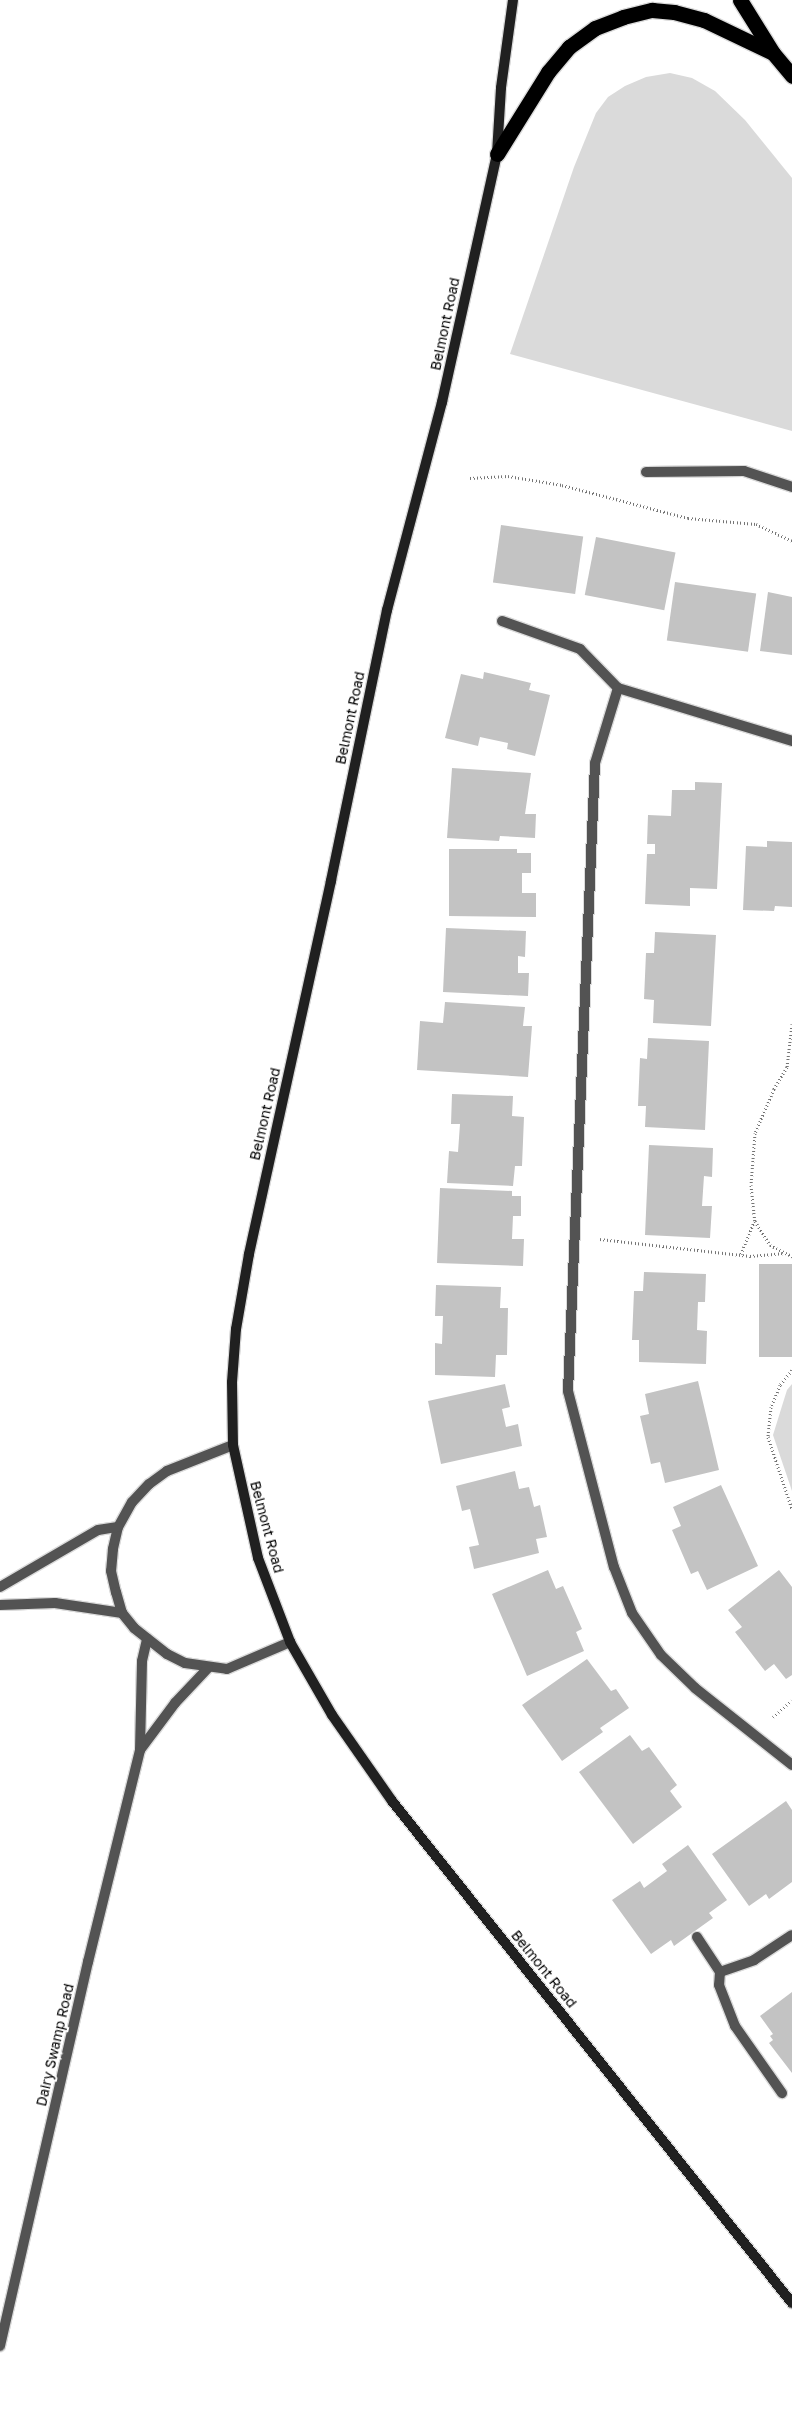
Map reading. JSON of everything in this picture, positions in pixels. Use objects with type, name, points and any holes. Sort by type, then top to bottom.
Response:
[{"type":"highway","points":[[740,0],[773,53],[792,76]]},
{"type":"highway","points":[[497,154],[548,72],[569,47],[594,28],[623,17],[652,10],[674,12],[704,20],[773,53]]},
{"type":"main road","name":"Belmont Road","points":[[513,0],[501,88],[497,154],[442,402],[387,610],[331,881],[249,1254],[236,1338],[233,1445],[258,1558],[290,1642],[332,1715],[392,1801],[792,2303]]},
{"type":"street","points":[[646,472],[744,471],[792,487]]},
{"type":"street","points":[[502,621],[580,649],[618,688],[792,741]]},
{"type":"street","points":[[618,688],[595,763],[568,1391],[614,1567],[632,1613],[661,1655],[688,1681],[792,1765]]},
{"type":"street","points":[[233,1445],[167,1471],[149,1484],[132,1502],[118,1527],[112,1571],[122,1613],[147,1639],[185,1663],[208,1668],[240,1664],[290,1642]]},
{"type":"street","points":[[0,1587],[98,1530],[118,1527]]},
{"type":"street","points":[[0,1605],[55,1603],[122,1613]]},
{"type":"street","name":"Dairy Swamp Road","points":[[0,2346],[88,1962],[140,1750],[142,1661],[147,1639]]},
{"type":"street","name":"Dairy Swamp Road","points":[[140,1750],[174,1703],[208,1668]]},
{"type":"street","points":[[720,1972],[754,1960],[792,1935]]},
{"type":"street","points":[[697,1937],[720,1972],[718,1985],[735,2026],[782,2093]]},
{"type":"path","points":[[470,478],[508,476],[562,485],[688,518],[756,524],[792,540]]},
{"type":"path","points":[[741,1254],[754,1221],[752,1185],[755,1134],[774,1089],[787,1067],[792,1024]]},
{"type":"path","points":[[754,1221],[770,1245],[792,1256]]},
{"type":"path","points":[[574,1237],[741,1254],[785,1253]]},
{"type":"path","points":[[792,1370],[780,1385],[771,1407],[768,1437],[792,1509]]},
{"type":"shaded area","points":[[670,73],[692,78],[715,91],[745,120],[792,178],[792,431],[510,354],[574,167],[596,113],[608,97],[625,86],[646,77]]},
{"type":"shaded area","points":[[792,1384],[792,1491],[773,1435],[787,1390]]},
{"type":"building","points":[[501,525],[583,537],[575,594],[493,582]]},
{"type":"building","points":[[596,537],[676,552],[664,610],[585,595]]},
{"type":"building","points":[[675,582],[756,593],[748,652],[667,640]]},
{"type":"building","points":[[768,592],[792,597],[792,655],[760,651]]},
{"type":"building","points":[[484,672],[531,683],[529,690],[550,695],[535,756],[507,749],[508,743],[480,737],[478,746],[445,738],[461,674],[483,679]]},
{"type":"building","points":[[452,768],[531,773],[525,814],[536,814],[535,838],[500,836],[499,841],[447,838]]},
{"type":"building","points":[[695,782],[722,783],[717,889],[690,888],[690,906],[645,904],[647,854],[655,854],[655,844],[647,844],[648,815],[671,816],[672,790],[695,790]]},
{"type":"building","points":[[767,841],[792,842],[792,907],[775,906],[774,911],[743,910],[746,846],[767,847]]},
{"type":"building","points":[[449,849],[517,849],[517,853],[531,853],[531,873],[522,873],[522,893],[536,893],[536,917],[449,916]]},
{"type":"building","points":[[446,928],[526,931],[525,957],[518,956],[518,973],[529,973],[528,996],[443,992]]},
{"type":"building","points":[[655,932],[716,935],[711,1026],[653,1023],[654,1000],[644,999],[646,953],[654,953]]},
{"type":"building","points":[[445,1002],[525,1007],[523,1026],[532,1026],[528,1077],[417,1070],[420,1021],[443,1023]]},
{"type":"building","points":[[648,1038],[709,1041],[705,1130],[645,1127],[646,1106],[638,1106],[640,1058],[647,1059]]},
{"type":"building","points":[[452,1094],[513,1096],[512,1116],[524,1117],[522,1166],[515,1166],[513,1186],[447,1183],[449,1151],[458,1152],[460,1124],[451,1124]]},
{"type":"building","points":[[649,1145],[713,1148],[712,1177],[704,1176],[702,1206],[712,1206],[710,1238],[645,1235]]},
{"type":"building","points":[[440,1188],[512,1191],[512,1196],[521,1196],[521,1216],[513,1216],[512,1239],[524,1239],[523,1266],[437,1263]]},
{"type":"building","points":[[759,1264],[792,1264],[792,1357],[759,1357]]},
{"type":"building","points":[[644,1272],[706,1274],[705,1302],[698,1302],[697,1330],[707,1331],[706,1364],[639,1362],[639,1340],[632,1340],[634,1291],[643,1291]]},
{"type":"building","points":[[436,1285],[501,1287],[500,1308],[508,1308],[507,1355],[496,1355],[495,1377],[435,1375],[435,1343],[442,1344],[443,1316],[435,1316]]},
{"type":"building","points":[[698,1381],[719,1470],[665,1483],[660,1462],[651,1464],[640,1416],[649,1414],[645,1394]]},
{"type":"building","points":[[505,1384],[510,1407],[502,1409],[506,1427],[518,1424],[522,1446],[441,1464],[428,1401]]},
{"type":"building","points":[[515,1471],[519,1489],[529,1487],[534,1507],[540,1505],[547,1537],[536,1539],[539,1553],[474,1569],[469,1547],[479,1545],[470,1509],[462,1511],[456,1486]]},
{"type":"building","points":[[721,1485],[758,1566],[707,1590],[698,1571],[691,1574],[672,1530],[681,1526],[673,1507]]},
{"type":"building","points":[[548,1570],[556,1589],[563,1586],[582,1629],[576,1632],[584,1651],[527,1676],[492,1594]]},
{"type":"building","points":[[779,1570],[792,1587],[792,1675],[786,1679],[774,1664],[765,1671],[735,1632],[742,1627],[728,1610]]},
{"type":"building","points":[[587,1659],[611,1691],[616,1689],[629,1708],[600,1728],[603,1732],[562,1761],[522,1705]]},
{"type":"building","points":[[630,1735],[642,1751],[649,1747],[677,1785],[670,1791],[682,1807],[633,1844],[579,1772]]},
{"type":"building","points":[[786,1801],[792,1810],[792,1882],[769,1899],[766,1894],[749,1906],[712,1854]]},
{"type":"building","points":[[688,1845],[727,1900],[709,1913],[713,1918],[674,1946],[671,1940],[651,1954],[612,1900],[640,1881],[644,1888],[667,1871],[662,1864]]},
{"type":"building","points":[[792,1992],[792,2073],[769,2043],[773,2040],[770,2036],[773,2034],[760,2016]]}]
